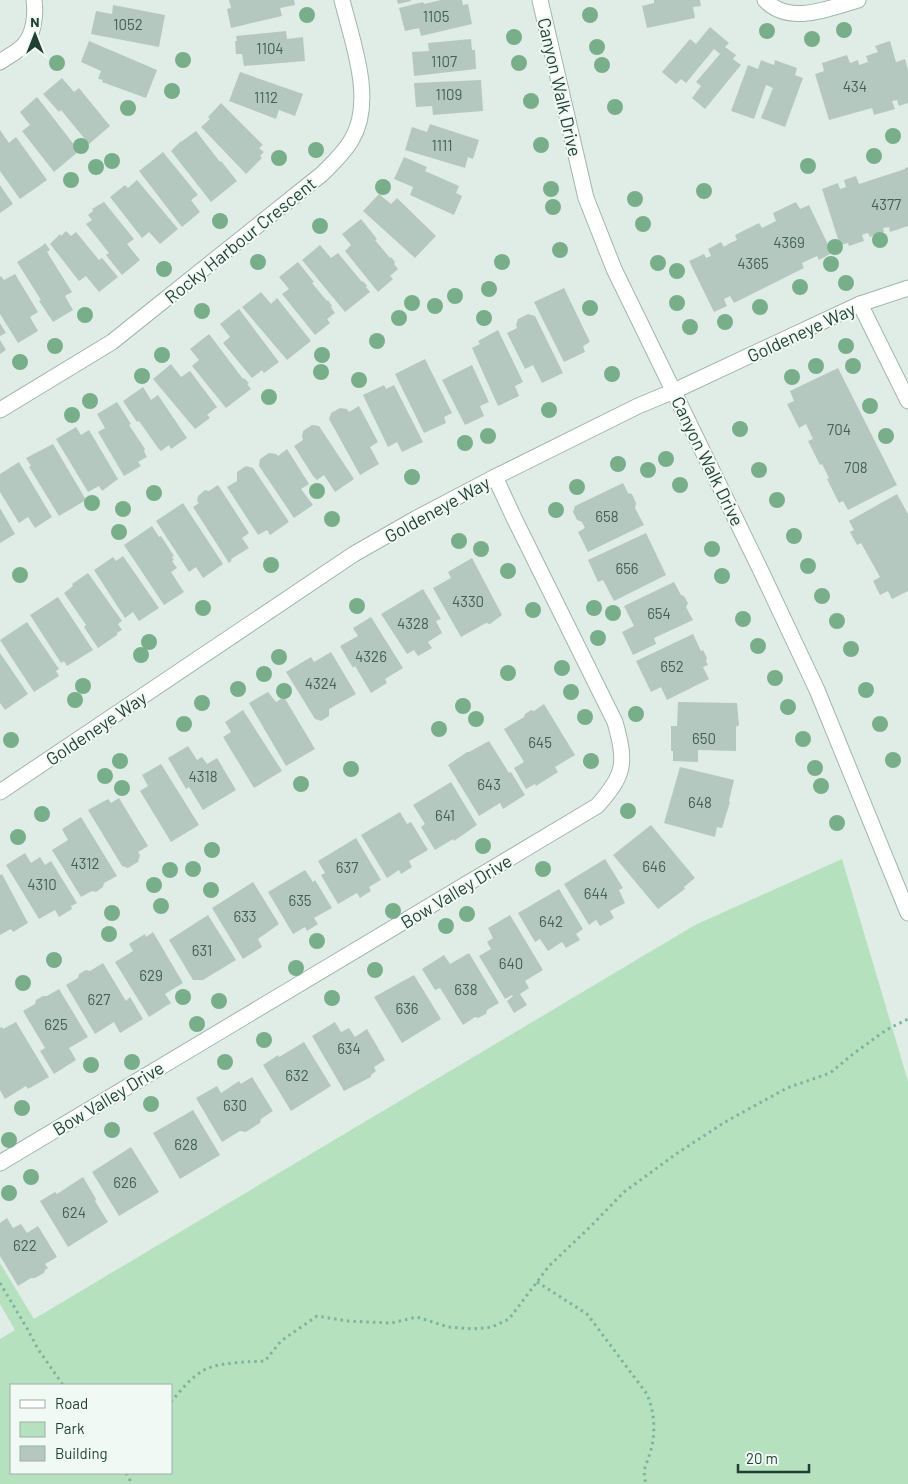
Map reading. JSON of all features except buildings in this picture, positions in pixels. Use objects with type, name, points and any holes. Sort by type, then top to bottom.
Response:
[{"type":"street","points":[[0,62],[24,46],[31,31],[34,18],[34,0]]},
{"type":"street","name":"Rocky Harbour Crescent","points":[[0,410],[112,342],[322,174],[341,154],[352,139],[360,122],[362,87],[362,80],[342,0]]},
{"type":"street","name":"Canyon Walk Drive","points":[[540,0],[586,198],[614,269],[817,690],[908,913]]},
{"type":"street","points":[[765,0],[782,11],[796,14],[814,13],[858,0]]},
{"type":"street","name":"Goldeneye Way","points":[[0,792],[354,554],[495,477],[638,406],[860,304],[908,288]]},
{"type":"street","points":[[860,304],[908,401]]},
{"type":"street","name":"Bow Valley Drive","points":[[0,1163],[597,806],[612,790],[622,767],[621,744],[616,722],[495,477]]},
{"type":"path","points":[[172,1401],[191,1380],[207,1369],[229,1364],[265,1361],[282,1341],[317,1316],[348,1321],[391,1323],[417,1317],[448,1327],[473,1329],[492,1327],[509,1319],[549,1266],[624,1192],[676,1154],[725,1122],[787,1088],[830,1073],[886,1030],[908,1019]]},
{"type":"path","points":[[537,1282],[587,1314],[647,1394],[652,1406],[654,1422],[650,1454],[644,1465],[646,1484]]},
{"type":"path","points":[[0,1283],[38,1349],[62,1384]]},
{"type":"green space","points":[[842,859],[908,1081],[908,1484],[0,1484],[0,1339],[15,1330],[0,1304],[0,1263],[34,1319],[695,925]]}]
